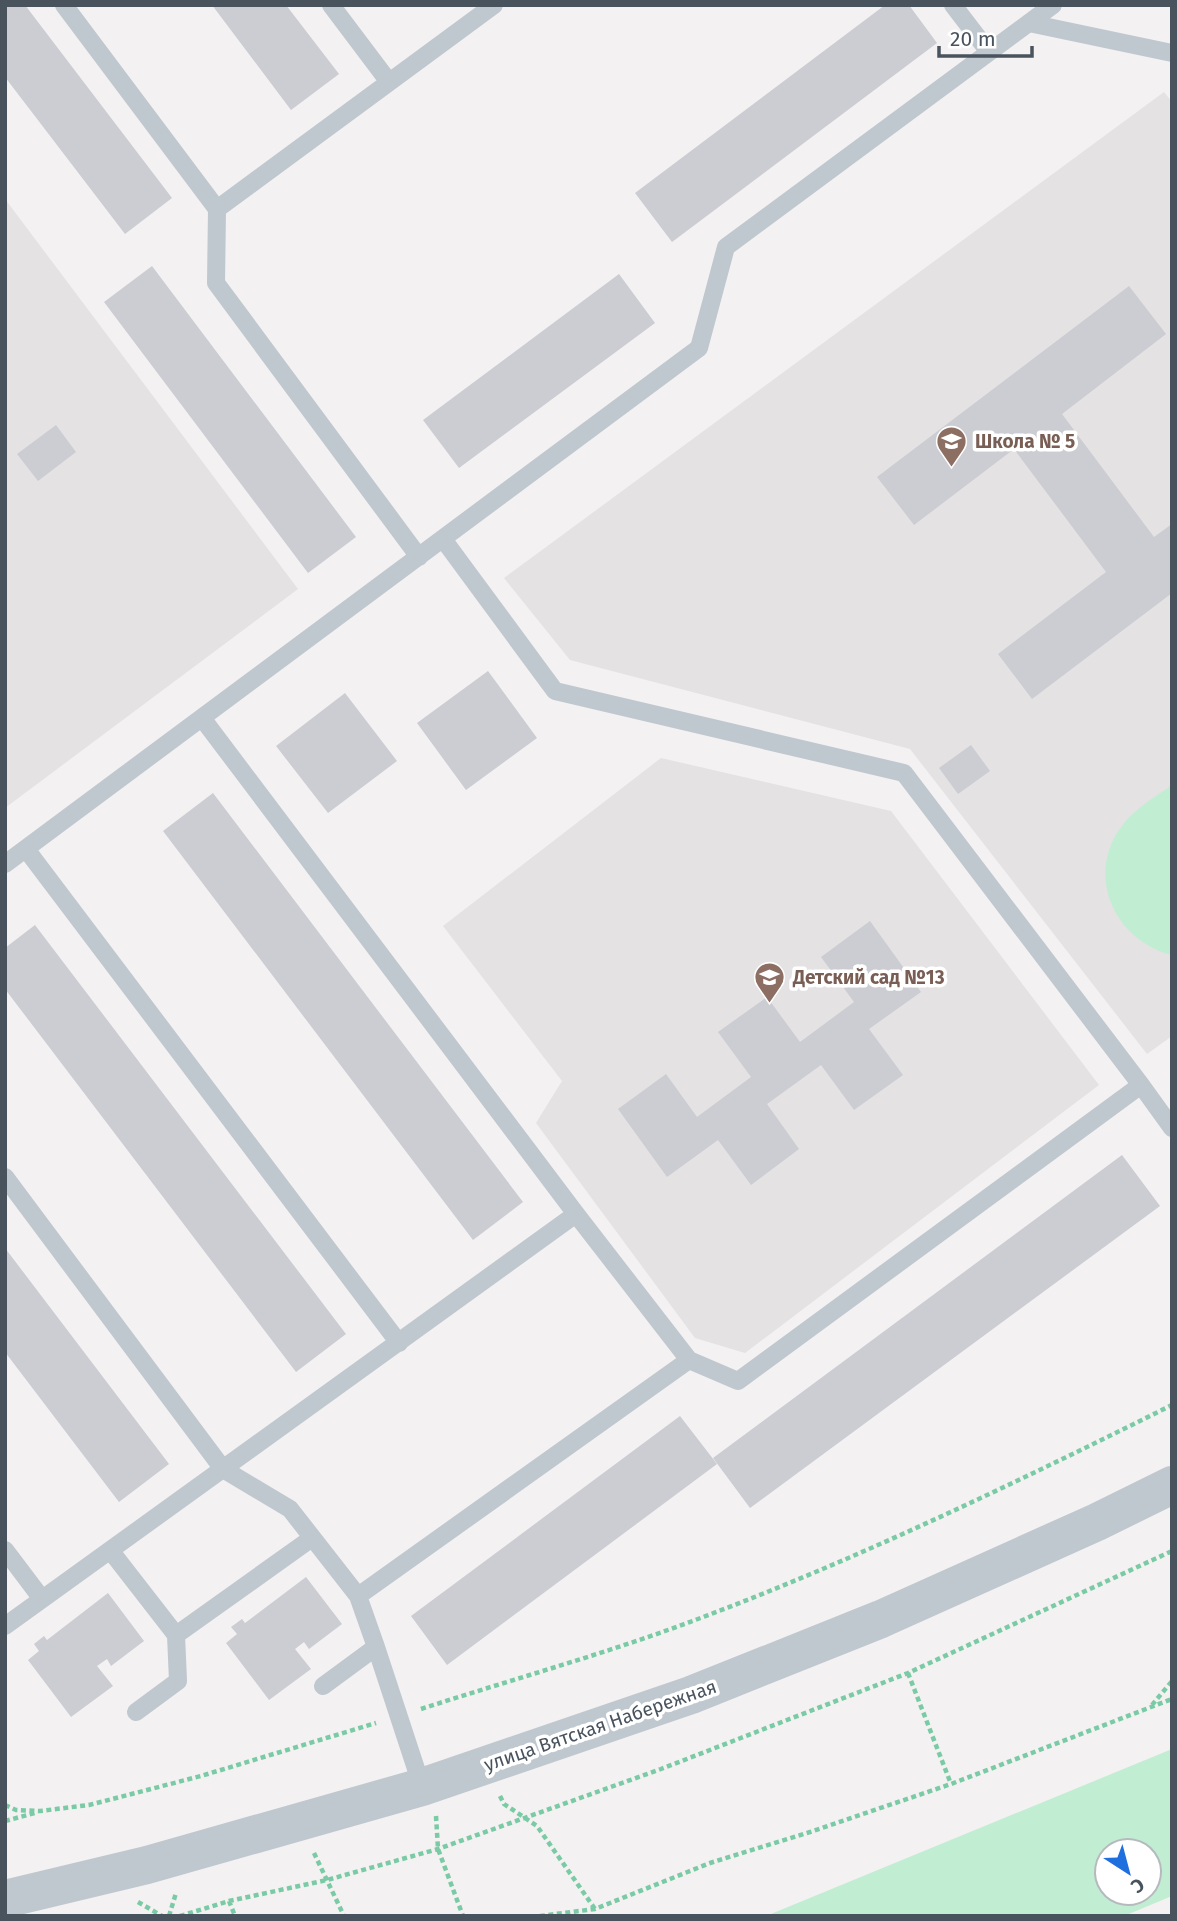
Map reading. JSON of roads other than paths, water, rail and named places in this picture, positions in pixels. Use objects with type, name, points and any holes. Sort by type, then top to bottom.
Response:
[{"type":"street","name":"улица Вятская Набережная","points":[[5,1899],[147,1866],[422,1787],[691,1695],[881,1619],[1097,1522],[1172,1485]]},
{"type":"lane","points":[[64,5],[217,209],[216,283],[419,557]]},
{"type":"lane","points":[[331,5],[390,82]]},
{"type":"lane","points":[[217,209],[494,5]]},
{"type":"lane","points":[[953,5],[989,52]]},
{"type":"lane","points":[[5,864],[699,348],[726,247],[1053,5]]},
{"type":"lane","points":[[1029,23],[1172,53]]},
{"type":"lane","points":[[443,539],[555,691],[904,773],[1140,1085],[1170,1120]]},
{"type":"lane","points":[[202,718],[689,1360],[738,1381],[1140,1085]]},
{"type":"lane","points":[[26,849],[399,1343]]},
{"type":"lane","points":[[5,1177],[223,1469],[290,1509],[358,1596],[422,1787]]},
{"type":"lane","points":[[5,1626],[576,1214]]},
{"type":"lane","points":[[358,1596],[689,1360]]},
{"type":"lane","points":[[176,1635],[312,1538]]},
{"type":"lane","points":[[5,1550],[42,1599]]},
{"type":"lane","points":[[110,1550],[176,1635],[178,1681],[136,1712]]},
{"type":"lane","points":[[323,1686],[376,1647]]},
{"type":"place","name":"Школа № 5","points":[[952,468]]},
{"type":"place","name":"Детский сад №13","points":[[770,1004]]}]
